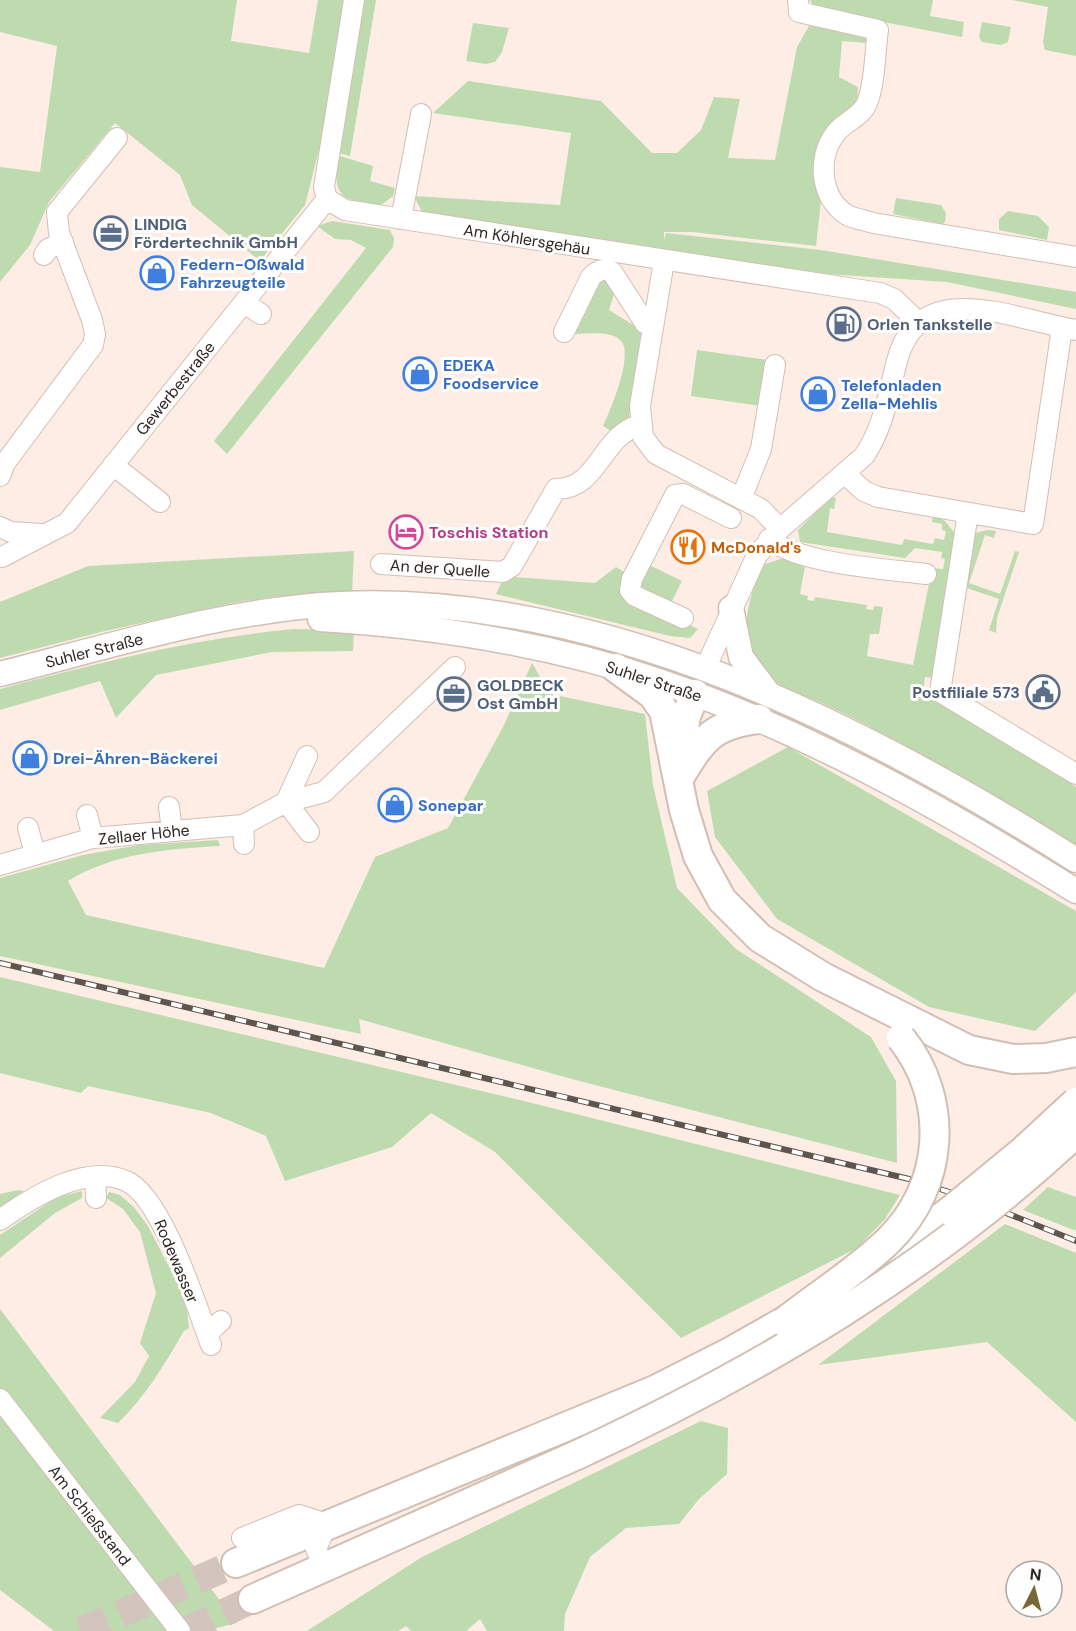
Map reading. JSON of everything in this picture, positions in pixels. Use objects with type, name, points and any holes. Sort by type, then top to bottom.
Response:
[{"type":"highway","points":[[616,668],[653,695],[664,711],[684,810],[698,856],[722,900],[760,938],[823,977],[867,1008],[907,1030],[999,1058],[1046,1058],[1076,1052]]},
{"type":"highway","points":[[679,778],[682,732],[700,682]]},
{"type":"highway","points":[[679,778],[696,750],[718,729],[740,722],[765,708]]},
{"type":"highway","points":[[784,1322],[889,1240],[906,1221],[923,1192],[934,1152],[935,1114],[907,1030]]},
{"type":"highway","points":[[239,1550],[327,1524],[555,1433],[655,1390],[784,1322],[878,1263],[950,1211],[1023,1152],[1076,1102]]},
{"type":"highway","points":[[253,1599],[577,1455],[663,1415],[741,1374],[818,1328],[965,1228],[1038,1169],[1076,1133]]},
{"type":"main road","name":"Suhler Straße","points":[[0,674],[189,628],[293,607],[343,604],[420,606],[489,613],[565,627],[639,647],[700,682],[914,766],[1076,860]]},
{"type":"main road","points":[[731,608],[741,657],[765,708]]},
{"type":"main road","name":"Suhler Straße","points":[[189,628],[283,618],[355,621],[519,644],[616,668],[700,682]]},
{"type":"main road","name":"Suhler Straße","points":[[765,708],[1076,891]]},
{"type":"street","points":[[327,199],[324,187],[326,172],[354,0]]},
{"type":"street","points":[[798,0],[799,12],[878,30],[868,102],[861,113],[835,132],[826,150],[823,173],[828,197],[847,215],[873,223],[1076,257]]},
{"type":"street","points":[[401,219],[421,114]]},
{"type":"street","points":[[0,476],[6,463],[93,345],[95,334],[92,320],[63,242],[57,212],[117,138]]},
{"type":"street","name":"Am Köhlersgehäu","points":[[327,199],[345,210],[880,293],[894,299],[918,322]]},
{"type":"street","name":"Gewerbestraße","points":[[0,527],[12,532],[41,534],[67,523],[327,199]]},
{"type":"street","points":[[44,255],[48,249],[63,242]]},
{"type":"street","points":[[664,261],[652,327],[651,359],[640,406],[640,425],[643,436],[656,454],[693,469],[761,509],[775,534],[779,547],[807,556],[926,574]]},
{"type":"street","points":[[564,332],[591,277],[596,271],[606,269],[612,272],[645,323],[652,327]]},
{"type":"street","points":[[244,303],[261,314]]},
{"type":"street","points":[[700,682],[731,608],[757,555],[775,534],[864,456],[874,441],[883,420],[902,345],[918,322],[937,312],[960,308],[1069,329],[1033,524],[878,497],[864,491],[844,474]]},
{"type":"street","points":[[741,499],[758,458],[775,365]]},
{"type":"street","name":"An der Quelle","points":[[381,564],[503,572],[512,566],[556,489],[569,489],[581,484],[627,429],[640,425]]},
{"type":"street","points":[[114,465],[121,485]]},
{"type":"street","points":[[114,465],[160,502]]},
{"type":"street","points":[[683,618],[635,596],[630,590],[632,579],[675,495],[682,494],[731,518]]},
{"type":"street","points":[[968,513],[940,692],[1076,774]]},
{"type":"street","points":[[2,557],[41,534]]},
{"type":"street","name":"Zellaer Höhe","points":[[0,865],[93,838],[172,830],[244,834],[286,802],[324,792],[455,667]]},
{"type":"street","points":[[307,756],[286,802],[309,832]]},
{"type":"street","points":[[169,807],[172,830]]},
{"type":"street","points":[[87,815],[93,838]]},
{"type":"street","points":[[28,828],[35,854]]},
{"type":"street","points":[[95,1177],[96,1198]]},
{"type":"street","name":"Rodewasser","points":[[0,1220],[41,1184],[95,1177],[127,1181],[146,1191],[182,1262],[213,1333]]},
{"type":"street","name":"Am Schießstand","points":[[0,1400],[180,1631]]},
{"type":"street","points":[[325,1568],[316,1549],[327,1524]]},
{"type":"green space","points":[[0,0],[237,0],[231,41],[309,53],[318,0],[343,0],[324,130],[305,205],[260,261],[192,205],[180,175],[115,123],[49,202],[30,245],[0,282],[0,167],[40,172],[57,46],[0,32]]},
{"type":"green space","points":[[363,0],[376,0],[350,156],[339,153]]},
{"type":"green space","points":[[810,0],[933,0],[930,16],[964,22],[962,37],[815,9]]},
{"type":"green space","points":[[1012,0],[1076,0],[1076,56],[1045,50],[1043,42],[1048,7]]},
{"type":"green space","points":[[982,22],[1011,27],[1008,42],[1001,45],[982,42],[979,37]]},
{"type":"green space","points":[[473,23],[509,28],[502,52],[495,62],[486,64],[466,61]]},
{"type":"green space","points":[[809,26],[866,35],[866,43],[842,41],[839,77],[858,87],[857,102],[818,150],[813,174],[821,200],[816,246],[692,232],[664,232],[664,240],[666,233],[821,250],[1076,292],[1076,309],[947,282],[826,274],[422,212],[414,196],[560,205],[571,133],[433,113],[468,81],[601,101],[652,153],[677,153],[701,130],[714,97],[740,99],[728,158],[775,160],[797,47]]},
{"type":"green space","points":[[340,156],[373,166],[370,181],[395,188],[393,196],[380,206],[358,202],[344,196],[339,190],[336,173],[337,159]]},
{"type":"green space","points":[[896,198],[941,205],[946,213],[945,222],[942,224],[893,214]]},
{"type":"green space","points":[[1008,211],[1038,216],[1049,227],[1047,240],[999,230],[999,219]]},
{"type":"green space","points":[[332,221],[390,230],[394,238],[393,247],[227,454],[214,441],[366,248],[351,240],[335,239],[317,226]]},
{"type":"green space","points":[[600,276],[616,287],[609,310],[643,331],[629,417],[611,431],[603,426],[620,383],[625,358],[624,348],[621,341],[612,335],[576,334],[573,327]]},
{"type":"green space","points":[[697,350],[768,360],[761,406],[691,396]]},
{"type":"green space","points":[[831,497],[836,498],[834,509],[830,508],[827,532],[902,545],[904,539],[933,544],[935,538],[944,540],[946,531],[942,530],[942,524],[932,522],[933,514],[945,521],[956,535],[934,678],[925,677],[923,692],[931,694],[1076,787],[1076,849],[954,774],[891,738],[773,680],[755,665],[746,646],[748,608],[765,564],[784,558],[811,567],[805,566],[800,594],[808,596],[807,600],[814,601],[815,597],[867,605],[866,609],[873,610],[874,606],[883,607],[879,634],[870,634],[867,656],[913,665],[932,568],[943,569],[945,559],[941,558],[942,552],[915,548],[905,558],[800,542],[798,530]]},
{"type":"green space","points":[[987,530],[996,531],[994,538],[985,535],[969,583],[1000,594],[1015,551],[1019,552],[997,618],[996,633],[989,630],[999,599],[964,587],[970,539],[975,533]]},
{"type":"green space","points":[[354,551],[352,594],[277,596],[237,602],[105,631],[0,658],[0,602],[88,566]]},
{"type":"green space","points":[[647,564],[682,581],[671,603],[640,593],[637,582]]},
{"type":"green space","points":[[616,567],[626,573],[644,604],[698,629],[690,638],[670,636],[496,594],[503,579],[514,577],[595,583]]},
{"type":"green space","points":[[294,629],[354,630],[353,651],[272,652],[156,675],[116,718],[100,681],[0,710],[0,689],[183,645]]},
{"type":"green space","points":[[532,663],[550,694],[645,714],[653,785],[677,888],[736,949],[871,1037],[896,1081],[897,1163],[568,1078],[359,1019],[361,1034],[0,956],[0,878],[83,855],[139,845],[218,840],[220,846],[161,851],[122,858],[103,864],[68,881],[86,915],[324,968],[375,857],[448,828],[503,727]]},
{"type":"green space","points":[[788,747],[1076,911],[1076,992],[1035,1031],[929,1007],[777,919],[715,837],[707,791]]},
{"type":"green space","points":[[0,977],[520,1100],[900,1195],[885,1219],[857,1248],[681,1338],[495,1152],[431,1113],[392,1147],[285,1181],[266,1136],[211,1113],[88,1086],[81,1093],[0,1073]]},
{"type":"green space","points":[[1048,1187],[1076,1197],[1076,1231],[1023,1210]]},
{"type":"green space","points":[[24,1191],[0,1211],[0,1194]]},
{"type":"green space","points":[[82,1191],[82,1198],[55,1213],[0,1258],[0,1235],[57,1197]]},
{"type":"green space","points":[[109,1192],[120,1195],[134,1207],[148,1226],[186,1300],[189,1328],[184,1331],[146,1391],[118,1423],[100,1418],[135,1382],[149,1356],[140,1343],[156,1293],[140,1232],[123,1209],[106,1198]]},
{"type":"green space","points":[[1005,1224],[1076,1253],[1076,1422],[987,1342],[818,1365]]},
{"type":"green space","points":[[0,1309],[237,1623],[204,1631],[54,1631],[0,1590]]},
{"type":"green space","points":[[701,1421],[728,1428],[727,1474],[699,1499],[679,1524],[626,1528],[590,1557],[565,1614],[564,1631],[487,1631],[480,1619],[466,1631],[411,1631],[406,1626],[398,1631],[307,1631],[422,1557]]},
{"type":"tunnel","points":[[81,1631],[236,1563]]},
{"type":"tunnel","points":[[186,1631],[253,1599]]},
{"type":"railway","points":[[0,963],[909,1179],[974,1200],[1076,1241]]},
{"type":"place","name":"LINDIG Fördertechnik GmbH","points":[[111,233]]},
{"type":"place","name":"Federn-Oßwald Fahrzeugteile","points":[[157,273]]},
{"type":"place","name":"Orlen Tankstelle","points":[[844,324]]},
{"type":"place","name":"EDEKA Foodservice","points":[[420,374]]},
{"type":"place","name":"Telefonladen Zella-Mehlis","points":[[818,394]]},
{"type":"place","name":"Toschis Station","points":[[406,532]]},
{"type":"place","name":"McDonald's","points":[[688,547]]},
{"type":"place","name":"Postfiliale 573","points":[[1043,692]]},
{"type":"place","name":"GOLDBECK Ost GmbH","points":[[454,694]]},
{"type":"place","name":"Drei-Ähren-Bäckerei","points":[[30,758]]},
{"type":"place","name":"Sonepar","points":[[395,805]]}]
